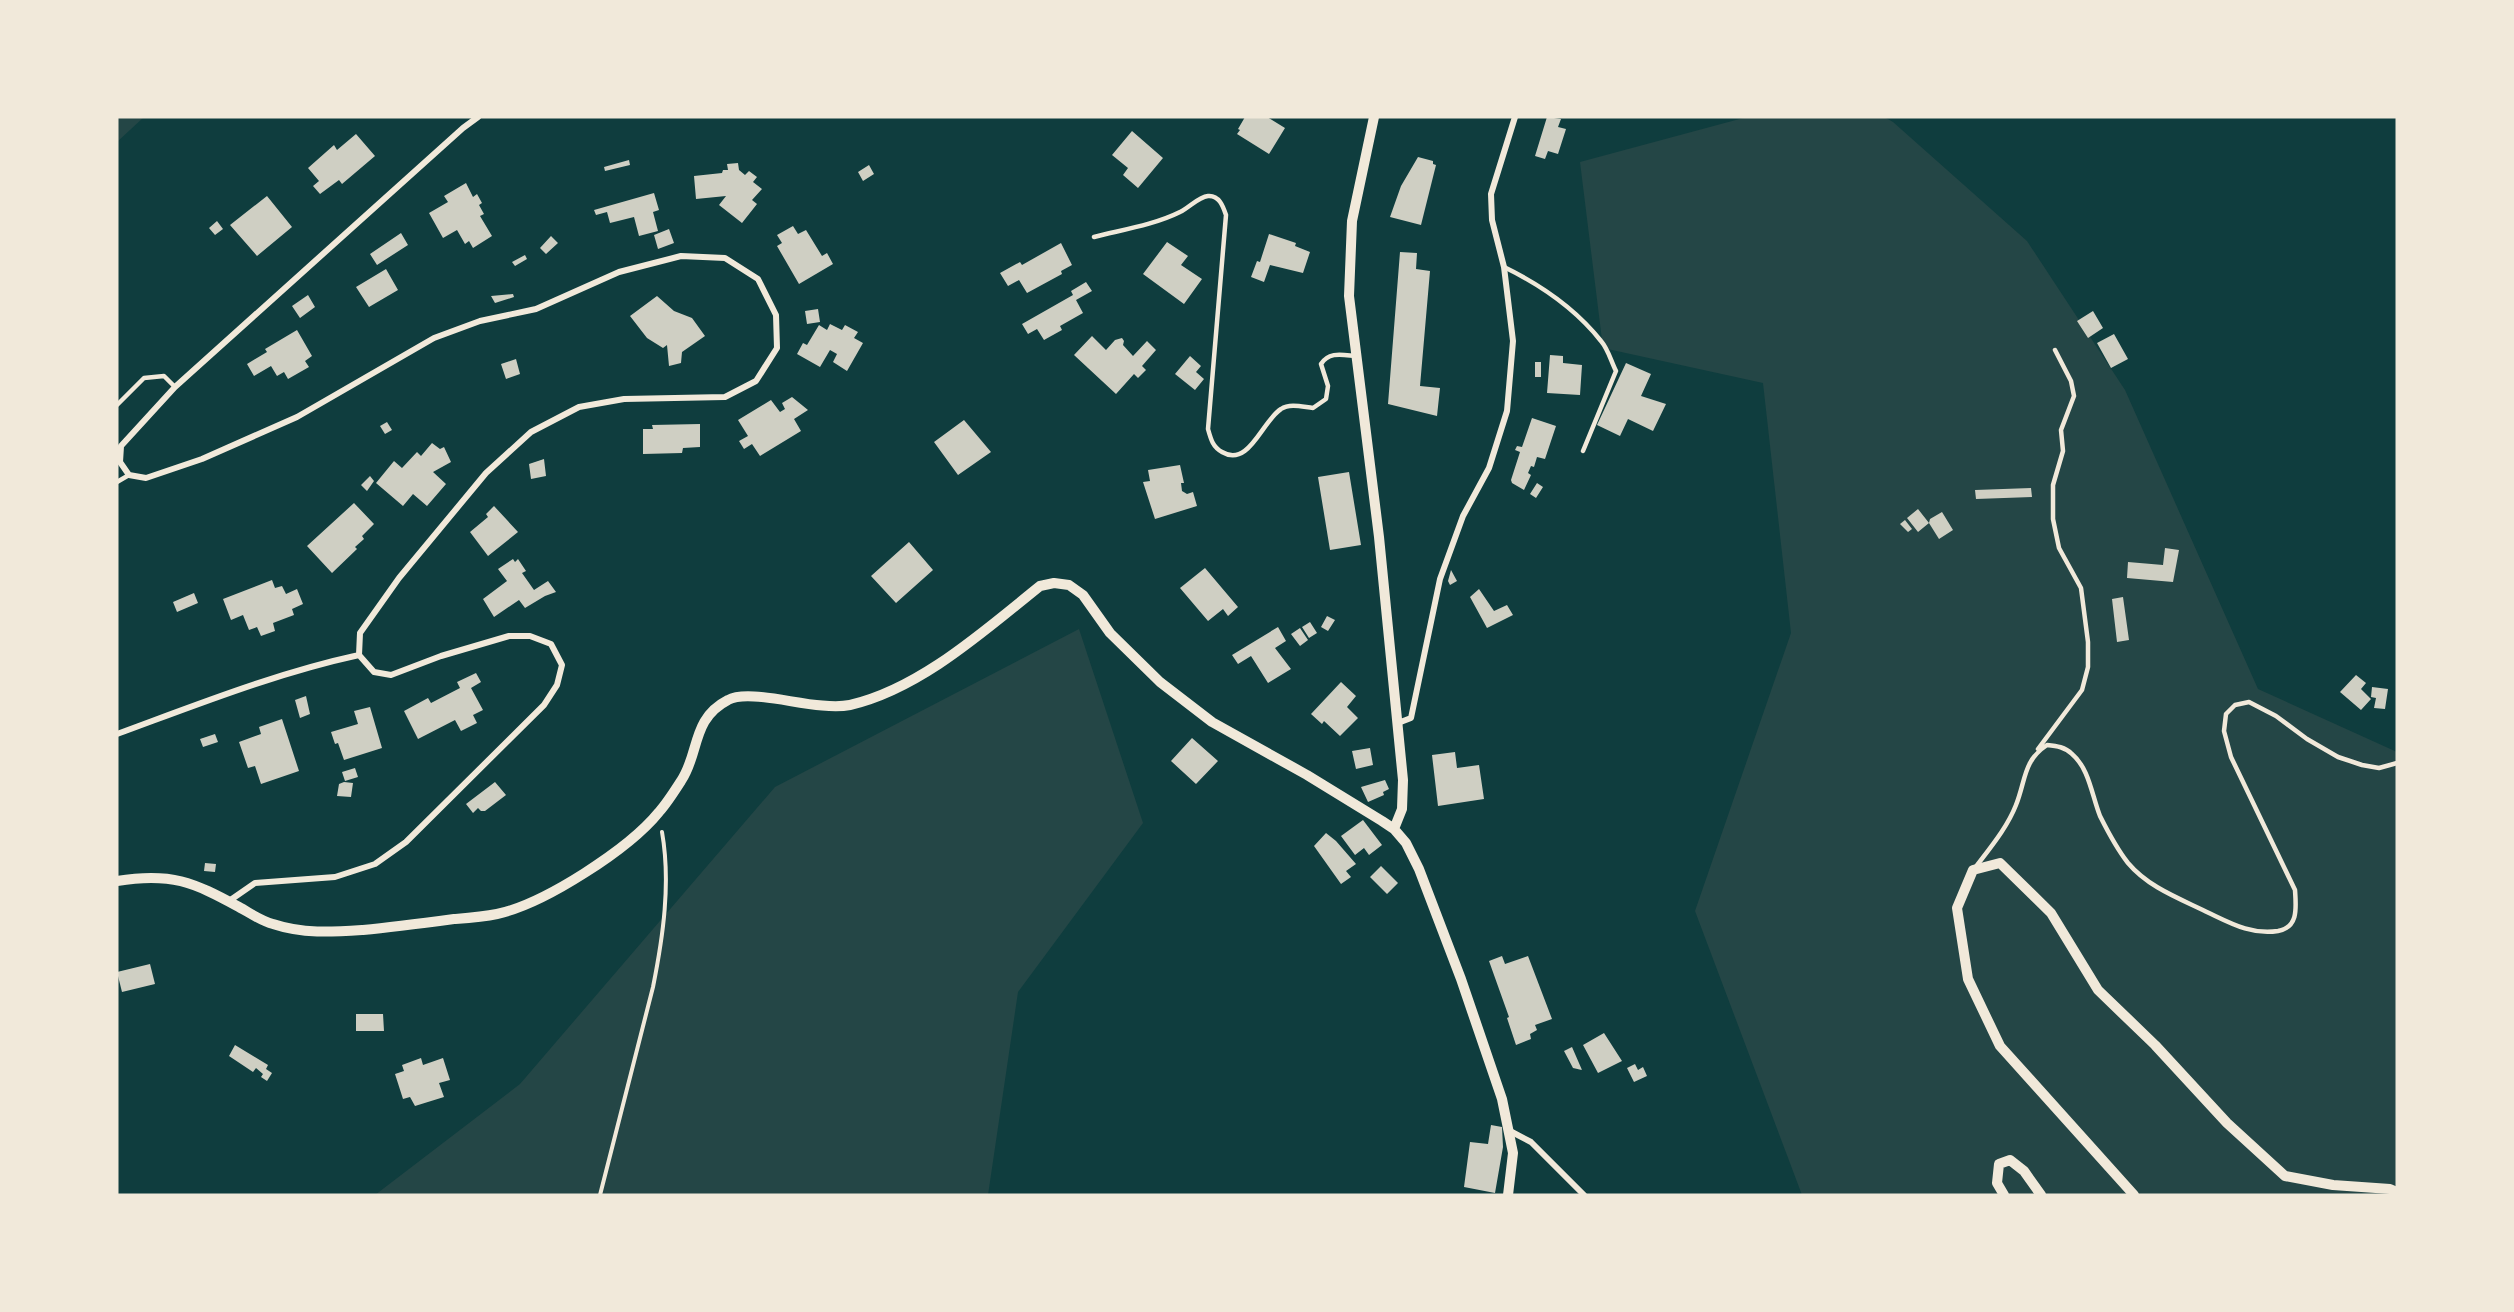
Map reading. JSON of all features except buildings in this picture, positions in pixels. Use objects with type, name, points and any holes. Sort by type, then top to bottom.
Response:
[{"type":"street","points":[[229,902],[255,883],[335,877],[375,864],[406,842],[544,705],[557,685],[562,665],[551,644],[530,636],[509,636],[441,656],[391,675],[374,672],[359,655],[360,633],[399,578],[486,473],[531,432],[579,407],[624,399],[725,397],[756,381],[777,348],[776,315],[758,279],[725,258],[681,256],[619,272],[536,309],[480,321],[434,338],[297,417],[202,459],[146,478],[129,475],[120,462],[121,446],[175,387],[478,117]]},
{"type":"street","points":[[1374,117],[1352,221],[1348,296],[1403,780],[1402,809],[1394,829]]},
{"type":"street","points":[[1398,723],[1411,718],[1440,579],[1463,516],[1489,468],[1507,411],[1513,341],[1504,267],[1492,220],[1491,194],[1515,117]]},
{"type":"street","points":[[117,881],[155,877],[178,879],[194,884],[270,924],[301,932],[340,932],[497,914],[553,893],[624,844],[658,814],[684,778],[700,728],[708,715],[730,698],[745,696],[822,707],[849,705],[917,677],[980,634],[1040,586],[1054,583],[1069,585],[1083,595],[1110,633],[1160,682],[1212,722],[1307,775],[1394,829],[1406,843],[1419,869],[1461,979],[1510,1131],[1513,1153],[1508,1195]]},
{"type":"street","points":[[117,735],[200,703],[319,664],[359,655]]},
{"type":"street","points":[[2134,1195],[2000,1046],[1968,979],[1966,967],[1957,908],[1973,870],[2000,863],[2051,913],[2098,990],[2155,1045],[2227,1123],[2285,1176],[2333,1185],[2390,1188],[2397,1192]]},
{"type":"street","points":[[1510,1131],[1531,1142],[1584,1195]]},
{"type":"street","points":[[2004,1195],[1997,1183],[1998,1164],[2010,1160],[2024,1171],[2041,1195]]},
{"type":"lane","points":[[1094,237],[1177,214],[1201,198],[1216,198],[1222,205],[1226,215],[1208,429],[1211,441],[1217,449],[1227,455],[1238,456],[1245,453],[1265,424],[1283,408],[1294,406],[1313,408],[1326,399],[1328,386],[1321,364],[1328,356],[1334,354],[1356,356]]},
{"type":"lane","points":[[1504,267],[1537,283],[1576,314],[1602,343],[1616,371],[1583,451]]},
{"type":"lane","points":[[1973,870],[2003,830],[2012,813],[2027,766],[2034,753],[2082,690],[2088,667],[2088,642],[2081,588],[2059,548],[2053,519],[2053,485],[2063,451],[2061,430],[2074,396],[2071,381],[2055,350]]},
{"type":"lane","points":[[117,405],[144,378],[164,376],[175,387]]},
{"type":"lane","points":[[117,482],[129,475]]},
{"type":"lane","points":[[2034,753],[2047,745],[2060,746],[2073,754],[2082,766],[2100,815],[2114,843],[2129,864],[2154,886],[2244,929],[2265,933],[2284,930],[2294,921],[2297,910],[2295,890],[2231,757],[2224,731],[2226,714],[2235,705],[2248,702],[2276,716],[2307,740],[2338,757],[2379,768],[2397,763]]},
{"type":"path","points":[[600,1195],[653,987],[661,940],[666,856],[658,814]]},
{"type":"shaded area","points":[[117,117],[144,117],[117,142]]},
{"type":"shaded area","points":[[1747,117],[1884,117],[1893,122],[2027,241],[2125,390],[2258,689],[2397,752],[2397,1195],[1802,1195],[1695,911],[1791,633],[1763,383],[1603,348],[1580,162]]},
{"type":"shaded area","points":[[1079,629],[1143,823],[1018,992],[988,1195],[375,1195],[520,1084],[775,787]]}]
